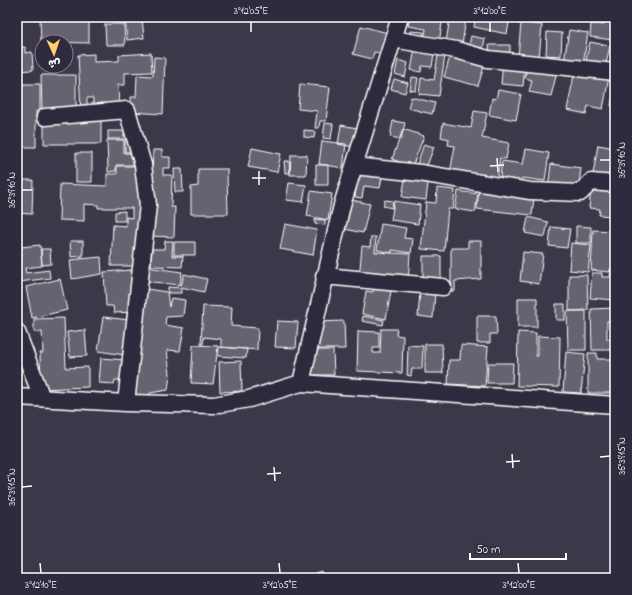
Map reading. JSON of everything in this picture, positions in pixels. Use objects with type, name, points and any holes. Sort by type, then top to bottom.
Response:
[{"type":"street","points":[[301,383],[324,276],[354,166],[400,17]]},
{"type":"street","points":[[393,39],[456,50],[488,58],[614,72]]},
{"type":"street","points":[[45,117],[127,110],[141,158],[148,205],[126,403]]},
{"type":"street","points":[[354,166],[420,173],[530,191],[580,193],[591,182],[615,184]]},
{"type":"street","points":[[324,276],[442,287]]},
{"type":"street","points":[[17,332],[42,398]]},
{"type":"street","points":[[17,397],[126,403],[214,405],[249,399],[301,383],[615,405]]},
{"type":"building","points":[[89,17],[89,43],[74,43],[74,34],[41,34],[40,18]]},
{"type":"building","points":[[125,17],[142,17],[144,38],[127,40]]},
{"type":"building","points":[[410,17],[443,17],[439,43],[424,40],[426,29],[408,26]]},
{"type":"building","points":[[450,17],[510,17],[507,34],[474,27],[475,20],[466,18],[462,45],[446,42]]},
{"type":"building","points":[[576,17],[592,17],[591,22],[575,20]]},
{"type":"building","points":[[605,17],[615,17],[613,40],[590,37],[591,24],[604,25]]},
{"type":"building","points":[[521,23],[542,25],[539,58],[518,57]]},
{"type":"building","points":[[105,24],[124,24],[125,45],[106,45]]},
{"type":"building","points":[[361,26],[388,33],[382,54],[374,52],[372,59],[353,54]]},
{"type":"building","points":[[569,30],[588,33],[583,64],[564,61]]},
{"type":"building","points":[[411,31],[424,32],[423,39],[410,38]]},
{"type":"building","points":[[547,32],[562,33],[561,56],[546,55]]},
{"type":"building","points":[[471,36],[485,39],[482,53],[468,51]]},
{"type":"building","points":[[590,42],[610,46],[605,68],[585,64]]},
{"type":"building","points":[[416,43],[435,47],[432,67],[422,66],[421,72],[411,70]]},
{"type":"building","points":[[489,45],[510,45],[510,55],[490,55]]},
{"type":"building","points":[[17,47],[25,47],[25,53],[32,52],[33,70],[17,71]]},
{"type":"building","points":[[151,53],[152,72],[125,73],[125,85],[118,85],[119,108],[93,109],[93,98],[87,98],[87,112],[81,112],[78,55],[94,54],[94,62],[119,61],[119,55]]},
{"type":"building","points":[[451,53],[485,63],[478,86],[444,77]]},
{"type":"building","points":[[438,55],[445,55],[439,96],[419,94],[421,78],[434,80]]},
{"type":"building","points":[[154,57],[165,58],[163,114],[131,112],[131,97],[136,97],[137,75],[153,76]]},
{"type":"building","points":[[398,60],[408,63],[405,77],[395,74]]},
{"type":"building","points":[[503,62],[525,64],[523,86],[501,84]]},
{"type":"building","points":[[527,66],[557,72],[551,96],[529,92],[532,80],[525,78]]},
{"type":"building","points":[[575,70],[609,77],[603,109],[588,106],[586,114],[567,110]]},
{"type":"building","points":[[41,75],[76,75],[76,111],[42,111]]},
{"type":"building","points":[[412,77],[418,78],[416,91],[410,90]]},
{"type":"building","points":[[394,79],[408,83],[405,93],[391,89]]},
{"type":"building","points":[[17,84],[40,84],[40,111],[36,111],[36,147],[17,147]]},
{"type":"building","points":[[300,84],[330,87],[326,121],[320,121],[319,128],[315,128],[317,111],[298,109]]},
{"type":"building","points":[[614,86],[615,117],[612,116],[613,106],[611,106]]},
{"type":"building","points":[[498,90],[521,94],[516,120],[489,115],[492,98],[496,99]]},
{"type":"building","points":[[411,97],[435,103],[432,114],[408,108]]},
{"type":"building","points":[[474,111],[487,113],[482,138],[509,143],[506,159],[500,158],[497,181],[450,173],[455,146],[448,145],[449,139],[441,137],[443,123],[471,128]]},
{"type":"building","points":[[44,120],[101,121],[101,144],[44,144]]},
{"type":"building","points":[[393,121],[405,123],[401,139],[390,137]]},
{"type":"building","points":[[325,123],[333,124],[331,139],[323,138]]},
{"type":"building","points":[[341,125],[357,128],[354,147],[338,144]]},
{"type":"building","points":[[403,129],[424,136],[412,167],[392,159]]},
{"type":"building","points":[[304,130],[315,131],[314,138],[304,137]]},
{"type":"building","points":[[108,131],[124,131],[124,137],[135,136],[135,152],[125,152],[125,139],[108,139]]},
{"type":"building","points":[[107,140],[124,140],[124,153],[137,153],[137,165],[116,165],[116,171],[108,172]]},
{"type":"building","points":[[322,141],[346,144],[343,168],[319,164]]},
{"type":"building","points":[[424,144],[434,147],[426,168],[417,164]]},
{"type":"building","points":[[598,145],[615,148],[614,170],[610,170],[608,183],[592,180]]},
{"type":"building","points":[[252,148],[281,154],[277,172],[248,167]]},
{"type":"building","points":[[526,149],[549,153],[545,181],[522,178],[520,188],[499,185],[502,161],[523,164]]},
{"type":"building","points":[[153,150],[162,150],[162,157],[170,157],[170,168],[163,168],[163,175],[172,175],[171,207],[175,207],[174,237],[150,236]]},
{"type":"building","points":[[76,153],[92,153],[92,182],[76,182]]},
{"type":"building","points":[[291,155],[307,155],[306,175],[290,175]]},
{"type":"building","points":[[284,161],[289,161],[290,173],[285,173]]},
{"type":"building","points":[[551,164],[581,168],[578,192],[548,188]]},
{"type":"building","points":[[316,165],[328,165],[328,185],[316,185]]},
{"type":"building","points":[[117,166],[142,166],[140,246],[137,266],[111,266],[113,225],[126,226],[126,217],[132,218],[132,208],[98,208],[98,205],[84,204],[84,221],[59,220],[60,184],[107,186],[107,174],[117,174]]},
{"type":"building","points":[[359,168],[383,171],[380,188],[364,186],[362,198],[355,197]]},
{"type":"building","points":[[174,169],[182,169],[183,192],[175,192]]},
{"type":"building","points":[[198,169],[227,169],[228,214],[191,214],[191,187],[198,186]]},
{"type":"building","points":[[406,173],[429,176],[426,200],[402,197]]},
{"type":"building","points":[[17,180],[33,180],[32,214],[17,213]]},
{"type":"building","points":[[289,183],[306,185],[303,202],[286,200]]},
{"type":"building","points":[[479,186],[534,197],[532,215],[477,209]]},
{"type":"building","points":[[437,188],[455,190],[453,209],[448,209],[444,251],[421,249],[426,202],[436,203]]},
{"type":"building","points":[[591,188],[614,189],[613,216],[599,215],[600,209],[589,208]]},
{"type":"building","points":[[311,191],[332,194],[328,220],[307,216]]},
{"type":"building","points":[[458,191],[478,194],[475,212],[455,209]]},
{"type":"building","points":[[352,200],[370,204],[363,233],[345,229]]},
{"type":"building","points":[[385,200],[393,201],[392,208],[383,206]]},
{"type":"building","points":[[394,201],[420,205],[418,224],[391,220]]},
{"type":"building","points":[[125,211],[125,221],[115,221],[115,212]]},
{"type":"building","points":[[528,217],[548,222],[545,237],[525,233]]},
{"type":"building","points":[[315,219],[325,220],[325,225],[315,224]]},
{"type":"building","points":[[285,224],[317,230],[313,255],[280,249]]},
{"type":"building","points":[[381,224],[406,228],[404,238],[413,239],[411,253],[392,250],[392,253],[377,250]]},
{"type":"building","points":[[576,226],[591,227],[591,243],[576,243]]},
{"type":"building","points":[[551,227],[570,229],[567,248],[549,246]]},
{"type":"building","points":[[593,230],[615,231],[615,300],[590,298],[592,273],[602,273],[602,277],[610,277],[611,268],[609,272],[591,270]]},
{"type":"building","points":[[371,237],[376,237],[375,252],[410,254],[408,282],[359,279],[362,246],[370,247]]},
{"type":"building","points":[[70,241],[83,241],[83,256],[71,257]]},
{"type":"building","points":[[165,241],[173,241],[172,256],[183,256],[182,267],[151,266],[152,249],[164,249]]},
{"type":"building","points":[[468,241],[481,241],[481,279],[455,281],[455,291],[451,291],[451,248],[468,248]]},
{"type":"building","points":[[174,242],[195,242],[195,255],[174,255]]},
{"type":"building","points":[[571,243],[591,245],[588,272],[569,270]]},
{"type":"building","points":[[40,245],[42,266],[25,268],[26,273],[49,270],[50,278],[19,282],[17,258],[22,257],[21,247]]},
{"type":"building","points":[[41,249],[50,249],[51,264],[42,265]]},
{"type":"building","points":[[523,252],[543,254],[539,284],[520,281]]},
{"type":"building","points":[[423,256],[441,256],[441,281],[423,281]]},
{"type":"building","points":[[101,257],[102,274],[72,279],[70,260]]},
{"type":"building","points":[[146,267],[182,272],[180,285],[144,281]]},
{"type":"building","points":[[131,270],[133,312],[114,313],[113,306],[106,306],[104,272]]},
{"type":"building","points":[[184,274],[207,279],[204,292],[181,287]]},
{"type":"building","points":[[569,275],[587,275],[588,310],[569,311]]},
{"type":"building","points":[[60,279],[67,310],[32,318],[26,287]]},
{"type":"building","points":[[375,282],[381,289],[391,291],[386,319],[362,314],[366,291],[373,292]]},
{"type":"building","points":[[168,287],[181,288],[181,293],[168,293]]},
{"type":"building","points":[[146,289],[167,292],[169,307],[171,298],[185,300],[183,316],[166,317],[165,325],[184,328],[180,351],[167,350],[170,374],[168,390],[150,393],[149,402],[133,399]]},
{"type":"building","points":[[420,292],[435,293],[433,318],[418,316]]},
{"type":"building","points":[[518,298],[537,298],[537,327],[518,327]]},
{"type":"building","points":[[556,304],[565,304],[565,320],[556,320]]},
{"type":"building","points":[[203,306],[232,307],[231,326],[258,328],[257,350],[221,347],[221,339],[204,337],[203,344],[201,344]]},
{"type":"building","points":[[615,308],[615,321],[607,321],[607,339],[615,339],[615,350],[592,350],[591,309]]},
{"type":"building","points":[[567,311],[586,311],[586,350],[568,350]]},
{"type":"building","points":[[363,316],[384,320],[383,325],[362,321]]},
{"type":"building","points":[[477,316],[496,316],[497,334],[490,334],[490,343],[477,343]]},
{"type":"building","points":[[103,317],[130,320],[125,355],[98,351]]},
{"type":"building","points":[[64,318],[66,368],[88,367],[88,387],[41,389],[40,353],[43,353],[42,332],[34,332],[34,319]]},
{"type":"building","points":[[277,321],[298,322],[296,348],[275,347]]},
{"type":"building","points":[[344,321],[345,349],[316,349],[315,322]]},
{"type":"building","points":[[381,329],[397,329],[396,335],[403,336],[402,373],[357,371],[358,331],[379,332],[379,348],[373,348],[373,353],[380,353]]},
{"type":"building","points":[[85,330],[87,356],[70,357],[67,332]]},
{"type":"building","points":[[518,332],[536,333],[536,356],[538,356],[538,336],[560,337],[559,387],[517,386]]},
{"type":"building","points":[[425,344],[442,344],[443,373],[425,373]]},
{"type":"building","points":[[193,345],[218,346],[213,384],[191,383]]},
{"type":"building","points":[[408,345],[423,346],[422,369],[412,369],[411,376],[407,375]]},
{"type":"building","points":[[461,345],[488,347],[485,386],[448,384],[449,360],[460,360]]},
{"type":"building","points":[[219,347],[247,349],[246,358],[218,356]]},
{"type":"building","points":[[309,350],[333,350],[334,375],[309,375]]},
{"type":"building","points":[[566,352],[585,354],[581,393],[563,392]]},
{"type":"building","points":[[588,353],[597,353],[597,359],[612,359],[612,393],[588,393]]},
{"type":"building","points":[[101,358],[125,360],[123,380],[115,380],[114,384],[99,383]]},
{"type":"building","points":[[241,361],[242,391],[220,392],[219,362]]},
{"type":"building","points":[[488,363],[513,363],[512,383],[487,383]]},
{"type":"building","points":[[322,572],[324,578],[307,577]]}]
